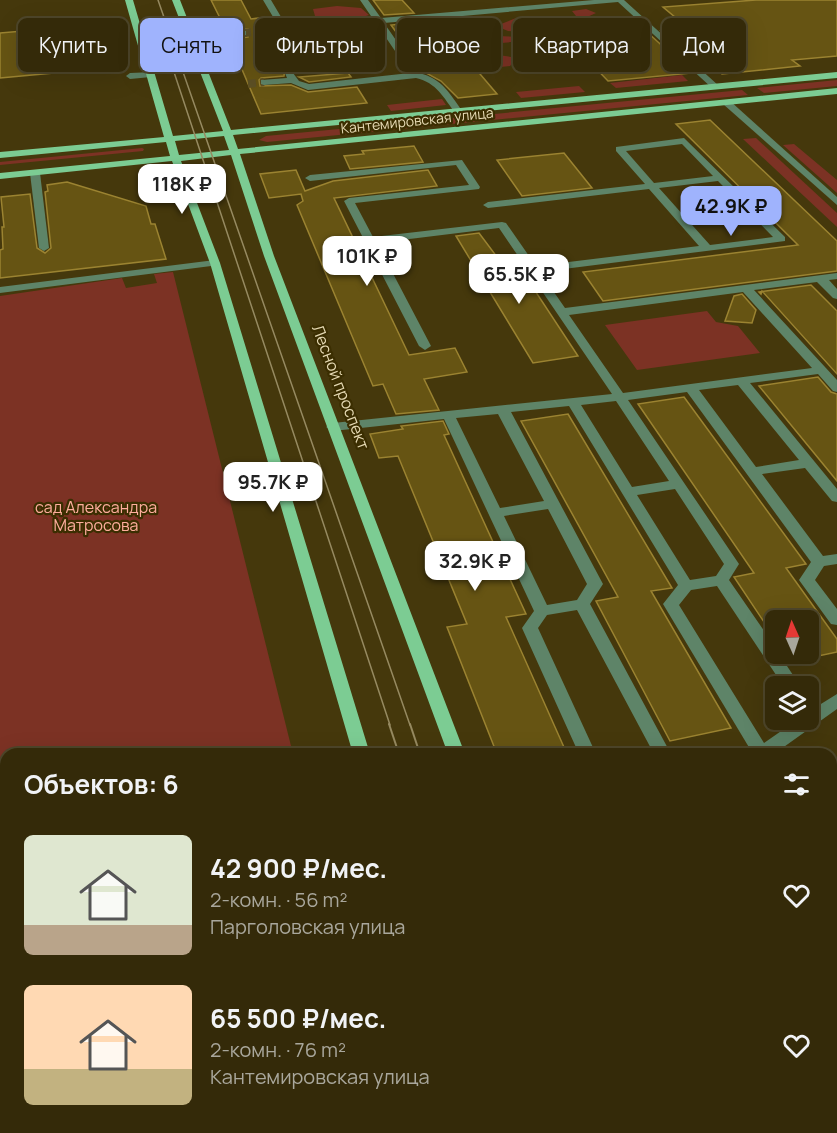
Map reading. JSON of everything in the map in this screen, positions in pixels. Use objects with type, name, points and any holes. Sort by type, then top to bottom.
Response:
[{"type":"main road","points":[[129,0],[175,158],[215,263],[360,748]]},
{"type":"main road","name":"Лесной проспект","points":[[176,0],[183,18]]},
{"type":"main road","name":"Лесной проспект","points":[[204,72],[228,133],[269,256],[455,748]]},
{"type":"main road","name":"Кантемировская улица","points":[[0,155],[837,75]]},
{"type":"main road","name":"Кантемировская улица","points":[[0,177],[837,91]]},
{"type":"street","points":[[267,0],[278,18]]},
{"type":"street","points":[[364,0],[377,18]]},
{"type":"street","points":[[385,20],[620,0],[715,86]]},
{"type":"street","points":[[385,30],[416,75]]},
{"type":"street","points":[[289,72],[296,83],[308,87],[416,75],[433,80],[459,112]]},
{"type":"street","points":[[130,76],[151,74]]},
{"type":"street","points":[[264,82],[293,80]]},
{"type":"street","points":[[726,102],[837,202]]},
{"type":"street","points":[[533,270],[781,239],[684,141],[619,149],[707,248]]},
{"type":"street","points":[[310,178],[459,162],[732,564],[721,580],[686,586],[671,604],[758,748]]},
{"type":"street","points":[[35,173],[44,249]]},
{"type":"street","points":[[488,205],[721,178]]},
{"type":"street","points":[[425,346],[349,201],[475,187]]},
{"type":"street","points":[[369,241],[502,225]]},
{"type":"street","points":[[0,290],[215,263]]},
{"type":"street","points":[[562,312],[837,276]]},
{"type":"street","points":[[820,278],[837,296]]},
{"type":"street","points":[[746,288],[837,388]]},
{"type":"street","points":[[333,427],[573,403],[821,370]]},
{"type":"street","points":[[741,380],[837,498]]},
{"type":"street","points":[[690,387],[819,562]]},
{"type":"street","points":[[573,403],[686,586]]},
{"type":"street","points":[[502,410],[595,584],[582,604],[542,611],[530,628],[584,748]]},
{"type":"street","points":[[448,415],[542,611]]},
{"type":"street","points":[[751,472],[808,463]]},
{"type":"street","points":[[628,492],[678,484]]},
{"type":"street","points":[[495,513],[552,504]]},
{"type":"street","points":[[837,559],[819,562],[807,580],[837,620]]},
{"type":"street","points":[[721,580],[786,676]]},
{"type":"street","points":[[582,604],[659,748]]},
{"type":"street","points":[[819,709],[837,700]]},
{"type":"street","points":[[769,748],[791,730]]},
{"type":"green space","points":[[337,6],[361,8],[369,15],[360,18],[308,18],[315,16],[313,9]]},
{"type":"green space","points":[[586,9],[596,13],[585,18],[558,18],[576,16],[572,11]]},
{"type":"green space","points":[[513,19],[513,31],[501,28],[501,24]]},
{"type":"green space","points":[[501,36],[513,37],[513,42],[501,43]]},
{"type":"green space","points":[[501,55],[513,57],[510,66],[501,67]]},
{"type":"green space","points":[[682,75],[688,81],[616,88],[610,83]]},
{"type":"green space","points":[[837,80],[837,86],[764,93],[757,88]]},
{"type":"green space","points":[[579,86],[585,92],[521,98],[516,92]]},
{"type":"green space","points":[[742,90],[748,95],[267,142],[259,140],[266,136]]},
{"type":"green space","points":[[442,99],[446,105],[391,111],[387,105]]},
{"type":"green space","points":[[756,138],[837,213],[837,227],[743,139]]},
{"type":"green space","points":[[794,144],[837,180],[837,193],[783,145]]},
{"type":"green space","points":[[142,148],[143,151],[0,165],[0,162]]},
{"type":"green space","name":"cад Александра Матросова","points":[[173,272],[292,748],[0,748],[0,296],[122,278],[126,288],[157,283],[154,274]]},
{"type":"green space","points":[[707,311],[716,322],[738,326],[760,353],[637,370],[605,325]]},
{"type":"building","points":[[211,0],[241,0],[251,19],[255,18],[255,72],[284,72],[284,76],[261,78],[260,86],[291,85],[308,92],[357,87],[367,103],[261,114],[243,72],[243,38],[248,37],[248,29],[243,29],[243,18],[220,18]]},
{"type":"building","points":[[373,0],[402,0],[414,13],[384,15]]},
{"type":"building","points":[[756,0],[837,0],[837,56],[792,60],[800,66],[746,72],[746,18],[676,18],[663,7]]},
{"type":"building","points":[[397,24],[397,33],[391,25]]},
{"type":"building","points":[[18,31],[18,72],[64,72],[0,78],[0,33]]},
{"type":"building","points":[[650,35],[662,46],[662,72],[692,73],[608,81],[599,72],[650,72]]},
{"type":"building","points":[[478,72],[497,94],[458,98],[441,81],[426,73]]},
{"type":"building","points":[[348,73],[351,77],[309,82],[299,77]]},
{"type":"building","points":[[710,120],[837,241],[837,271],[603,301],[583,272],[798,245],[676,124]]},
{"type":"building","points":[[414,146],[423,162],[350,169],[344,156],[364,154],[362,151]]},
{"type":"building","points":[[564,153],[592,188],[522,196],[497,160]]},
{"type":"building","points":[[296,170],[305,191],[333,181],[428,170],[437,186],[334,198],[409,355],[455,348],[467,372],[424,379],[439,410],[396,414],[383,384],[373,386],[297,205],[303,201],[301,194],[269,198],[260,174]]},
{"type":"building","points":[[67,182],[146,206],[151,224],[155,224],[166,259],[0,278],[0,250],[3,249],[2,227],[4,227],[1,197],[30,194],[37,248],[45,253],[51,248],[45,192],[48,191],[47,185]]},
{"type":"building","points":[[479,233],[521,289],[530,283],[578,356],[533,363],[456,236]]},
{"type":"building","points":[[811,285],[837,311],[837,374],[762,292]]},
{"type":"building","points":[[742,294],[756,310],[752,323],[725,321],[734,296]]},
{"type":"building","points":[[818,377],[831,392],[837,394],[837,481],[759,386]]},
{"type":"building","points":[[684,397],[806,564],[786,568],[816,610],[765,610],[765,624],[734,577],[754,573],[638,404]]},
{"type":"building","points":[[568,414],[672,588],[651,591],[731,728],[670,741],[596,601],[618,597],[521,421]]},
{"type":"building","points":[[443,421],[449,434],[444,435],[526,614],[506,617],[564,748],[495,748],[447,627],[467,624],[398,456],[379,458],[370,434],[403,429],[401,426]]},
{"type":"building","points":[[819,614],[837,639],[837,652],[819,656]]},
{"type":"tunnel","points":[[243,33],[255,32]]},
{"type":"tunnel","points":[[248,84],[264,82]]},
{"type":"tram line","points":[[158,0],[410,725]]},
{"type":"tram line","points":[[174,72],[390,725]]},
{"type":"tram line","points":[[389,724],[397,748]]},
{"type":"tram line","points":[[410,724],[418,748]]}]
